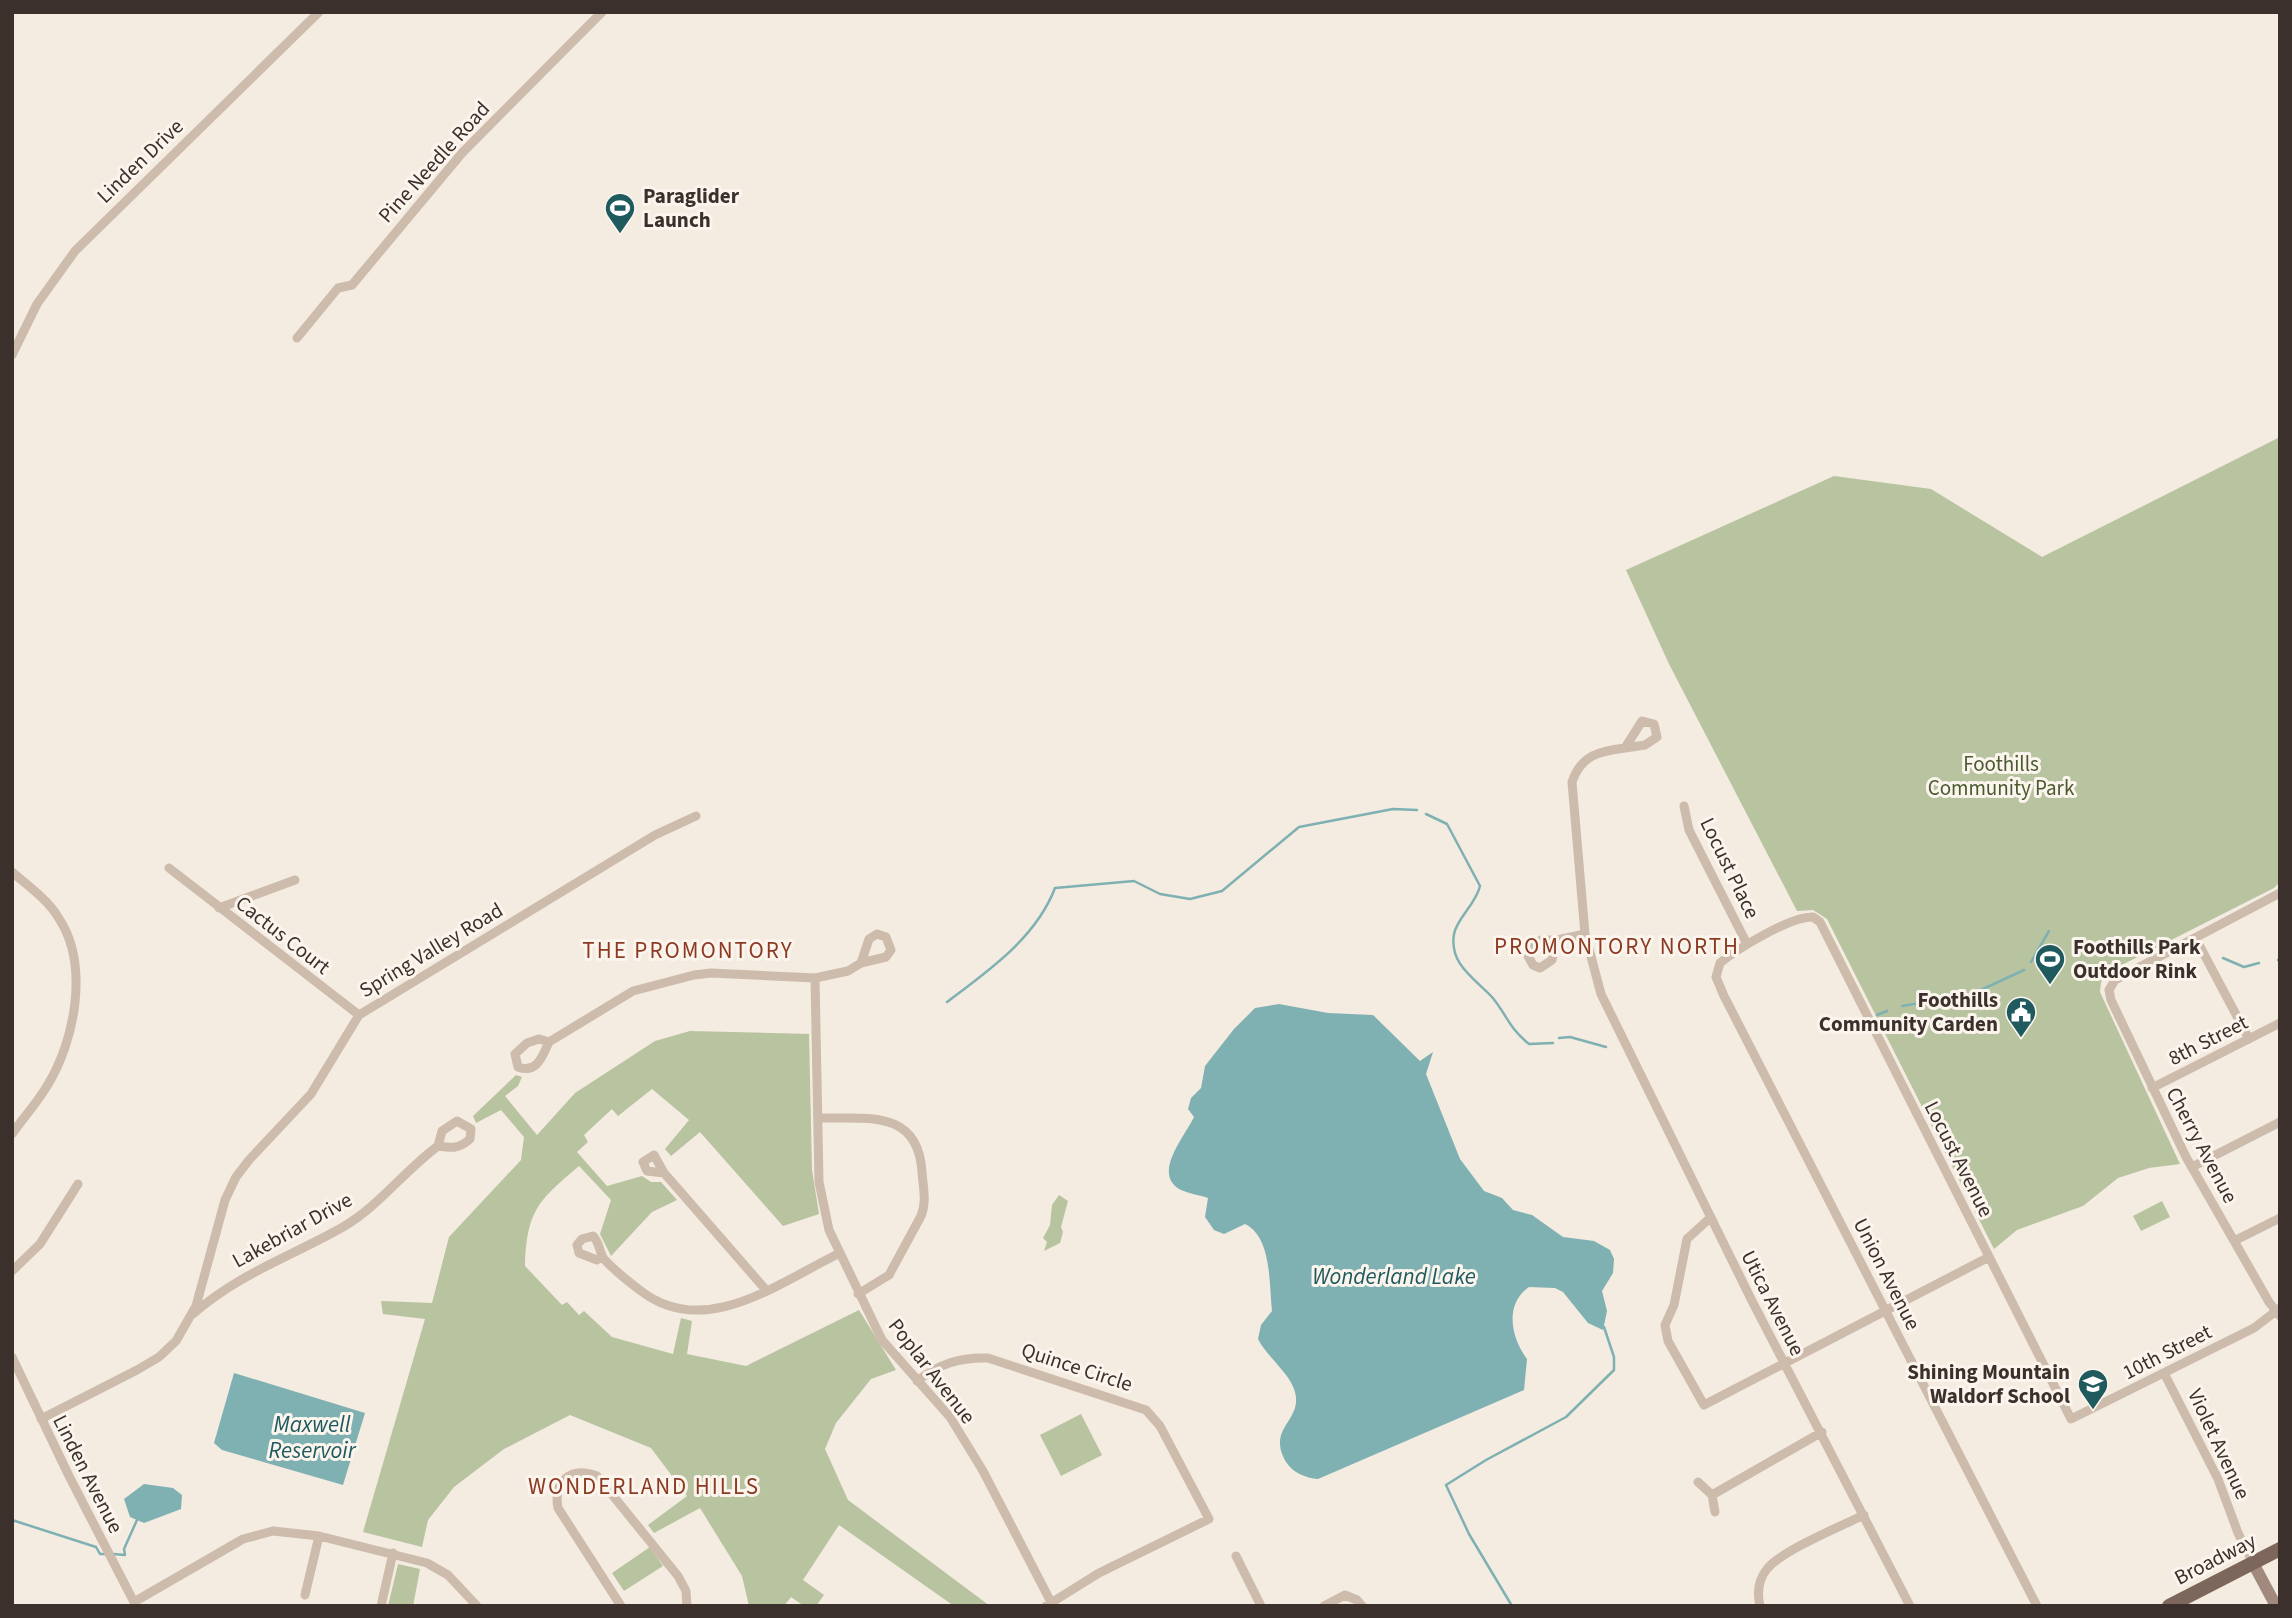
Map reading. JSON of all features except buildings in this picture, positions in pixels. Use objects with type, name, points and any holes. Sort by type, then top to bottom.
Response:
[{"type":"main road","name":"Broadway","points":[[2169,1606],[2280,1549]]},
{"type":"street","name":"Linden Drive","points":[[12,355],[32,311],[58,271],[75,251],[319,12]]},
{"type":"street","name":"Pine Needle Road","points":[[297,338],[338,288],[352,285],[462,153],[602,12]]},
{"type":"street","points":[[1557,940],[1585,934],[1572,782],[1575,772],[1592,755],[1625,748]]},
{"type":"street","name":"Locust Place","points":[[1684,806],[1689,830],[1747,944]]},
{"type":"street","name":"Spring Valley Road","points":[[41,1419],[159,1357],[176,1341],[192,1315],[225,1200],[236,1177],[311,1094],[359,1015],[655,835],[696,816]]},
{"type":"street","name":"Cactus Court","points":[[169,868],[359,1015]]},
{"type":"street","points":[[12,872],[49,905],[66,931],[74,961],[75,995],[72,1020],[57,1067],[47,1086],[12,1134]]},
{"type":"street","name":"Cactus Court","points":[[219,908],[295,880]]},
{"type":"street","points":[[2249,1039],[2196,939],[2280,893]]},
{"type":"street","name":"Locust Avenue","points":[[1747,944],[1801,919],[1813,917],[1820,922],[2071,1419]]},
{"type":"street","name":"Utica Avenue","points":[[1585,934],[1591,966],[1610,1013],[1710,1218],[1822,1432],[1907,1605]]},
{"type":"street","name":"Cherry Avenue","points":[[2196,939],[2115,980],[2109,990],[2110,1000],[2192,1167],[2278,1311]]},
{"type":"street","name":"Union Avenue","points":[[1747,944],[1717,968],[1716,977],[1724,996],[2038,1606]]},
{"type":"street","points":[[549,1042],[633,991],[694,975],[711,973],[815,978],[848,971],[861,963]]},
{"type":"street","name":"Poplar Avenue","points":[[815,978],[823,1207],[838,1254],[882,1340],[950,1418],[976,1460],[1050,1605]]},
{"type":"street","name":"8th Street","points":[[2152,1088],[2280,1023]]},
{"type":"street","points":[[818,1118],[893,1122],[914,1138],[921,1156],[925,1207],[921,1216],[889,1275],[858,1294]]},
{"type":"street","points":[[2192,1167],[2280,1122]]},
{"type":"street","name":"Lakebriar Drive","points":[[192,1315],[233,1282],[363,1213],[438,1146]]},
{"type":"street","points":[[664,1173],[766,1290]]},
{"type":"street","points":[[12,1271],[27,1260],[40,1244],[78,1184]]},
{"type":"street","points":[[1710,1218],[1688,1239],[1674,1305],[1665,1325],[1668,1341],[1704,1405],[1989,1257]]},
{"type":"street","points":[[2234,1241],[2280,1218]]},
{"type":"street","points":[[602,1257],[653,1300],[684,1310],[716,1310],[766,1290],[838,1254]]},
{"type":"street","name":"10th Street","points":[[2071,1419],[2254,1328],[2278,1311]]},
{"type":"street","name":"Linden Avenue","points":[[12,1356],[135,1604]]},
{"type":"street","name":"Quince Circle","points":[[917,1381],[950,1362],[988,1358],[1138,1405],[1160,1426],[1209,1519],[1099,1573],[1050,1605]]},
{"type":"street","name":"Violet Avenue","points":[[2164,1373],[2218,1479],[2238,1533],[2276,1606]]},
{"type":"street","points":[[1713,1495],[1822,1432]]},
{"type":"street","points":[[621,1606],[558,1508],[555,1494],[558,1487],[573,1474],[583,1471],[597,1476],[678,1576],[685,1591],[687,1606]]},
{"type":"street","points":[[1698,1482],[1713,1495],[1715,1512]]},
{"type":"street","points":[[1760,1606],[1758,1587],[1762,1577],[1775,1561],[1864,1515]]},
{"type":"street","points":[[135,1604],[258,1534],[294,1531],[427,1563],[448,1575],[477,1606]]},
{"type":"street","points":[[305,1595],[319,1536]]},
{"type":"street","points":[[381,1606],[393,1553]]},
{"type":"street","points":[[1236,1556],[1261,1606]]},
{"type":"street","points":[[1324,1606],[1345,1595],[1357,1600],[1362,1606]]},
{"type":"green space","name":"Foothills Community Park","points":[[2280,437],[2280,882],[2274,888],[2108,972],[2101,982],[2100,992],[2180,1164],[2149,1168],[2118,1178],[2083,1206],[2017,1230],[1994,1249],[1827,919],[1813,910],[1797,911],[1669,664],[1626,570],[1834,476],[1931,489],[2042,557]]},
{"type":"green space","points":[[690,1031],[809,1034],[812,1170],[819,1214],[783,1226],[700,1132],[671,1156],[665,1149],[689,1120],[652,1089],[618,1116],[612,1109],[584,1135],[588,1142],[577,1152],[607,1186],[642,1176],[651,1182],[661,1182],[677,1200],[652,1212],[611,1256],[600,1234],[611,1200],[579,1166],[544,1198],[537,1208],[529,1232],[525,1266],[562,1305],[567,1302],[579,1315],[584,1311],[612,1337],[673,1354],[681,1318],[692,1321],[687,1354],[746,1366],[859,1310],[896,1370],[871,1379],[836,1423],[825,1449],[848,1500],[990,1606],[954,1606],[839,1525],[803,1580],[824,1595],[816,1606],[804,1606],[791,1597],[784,1606],[749,1606],[742,1576],[700,1508],[654,1533],[648,1525],[687,1496],[651,1448],[570,1415],[504,1449],[454,1487],[428,1520],[422,1547],[363,1532],[425,1319],[383,1314],[381,1301],[432,1303],[449,1237],[521,1160],[524,1137],[501,1110],[476,1123],[473,1116],[516,1075],[522,1077],[518,1086],[505,1096],[537,1135],[575,1093],[655,1041]]},
{"type":"green space","points":[[1059,1195],[1068,1201],[1061,1227],[1063,1232],[1060,1243],[1044,1251],[1047,1242],[1043,1238],[1050,1225],[1052,1205]]},
{"type":"green space","points":[[2162,1201],[2170,1217],[2141,1231],[2133,1216]]},
{"type":"green space","points":[[1081,1414],[1102,1455],[1061,1476],[1040,1435]]},
{"type":"green space","points":[[650,1547],[663,1566],[624,1591],[612,1573]]},
{"type":"green space","points":[[398,1564],[420,1569],[413,1606],[388,1606]]},
{"type":"water","name":"Wonderland Lake","points":[[1279,1004],[1328,1013],[1373,1015],[1420,1061],[1433,1052],[1426,1074],[1460,1159],[1484,1191],[1502,1198],[1513,1210],[1532,1215],[1563,1237],[1594,1241],[1610,1250],[1614,1259],[1613,1273],[1602,1291],[1607,1311],[1603,1330],[1588,1323],[1563,1292],[1555,1288],[1529,1287],[1521,1294],[1513,1312],[1513,1322],[1517,1341],[1527,1359],[1524,1390],[1318,1479],[1304,1476],[1292,1469],[1281,1450],[1282,1433],[1296,1402],[1295,1392],[1288,1378],[1258,1339],[1261,1325],[1272,1311],[1268,1262],[1260,1239],[1254,1230],[1245,1224],[1224,1234],[1214,1230],[1205,1217],[1208,1198],[1181,1190],[1169,1175],[1173,1155],[1194,1117],[1188,1109],[1191,1098],[1201,1088],[1205,1066],[1234,1029],[1255,1008]]},
{"type":"water","name":"Maxwell Reservoir","points":[[234,1373],[365,1413],[343,1485],[222,1450],[214,1443]]},
{"type":"water","points":[[144,1484],[173,1488],[182,1495],[181,1509],[144,1523],[130,1517],[124,1499]]},
{"type":"waterway","points":[[947,1002],[1023,938],[1047,906],[1055,888],[1134,881],[1160,894],[1190,899],[1222,891],[1299,827],[1393,809],[1417,810]]},
{"type":"waterway","points":[[1426,814],[1447,824],[1480,886],[1454,934],[1453,945],[1459,962],[1492,997],[1522,1038],[1529,1044],[1553,1043]]},
{"type":"waterway","points":[[2031,962],[2049,931]]},
{"type":"waterway","points":[[2223,958],[2244,967],[2259,963]]},
{"type":"waterway","points":[[1902,1006],[1970,995],[2024,970]]},
{"type":"waterway","points":[[1877,1015],[1887,1011]]},
{"type":"waterway","points":[[1559,1038],[1570,1037],[1606,1047]]},
{"type":"waterway","points":[[1512,1606],[1469,1534],[1446,1485],[1566,1417],[1614,1370],[1614,1357],[1604,1327]]},
{"type":"waterway","points":[[12,1520],[96,1547],[100,1554],[106,1554]]},
{"type":"waterway","points":[[113,1554],[125,1555],[124,1549],[137,1520]]},
{"type":"place","name":"Paraglider Launch","points":[[620,235]]},
{"type":"place","name":"Foothills Park Outdoor Rink","points":[[2050,986]]},
{"type":"place","name":"Foothills Community Carden","points":[[2021,1039]]},
{"type":"place","name":"Shining Mountain Waldorf School","points":[[2093,1411]]},
{"type":"district","name":"PROMONTORY NORTH","points":[[1617,946]]},
{"type":"district","name":"THE PROMONTORY","points":[[688,950]]},
{"type":"district","name":"WONDERLAND HILLS","points":[[644,1486]]}]
